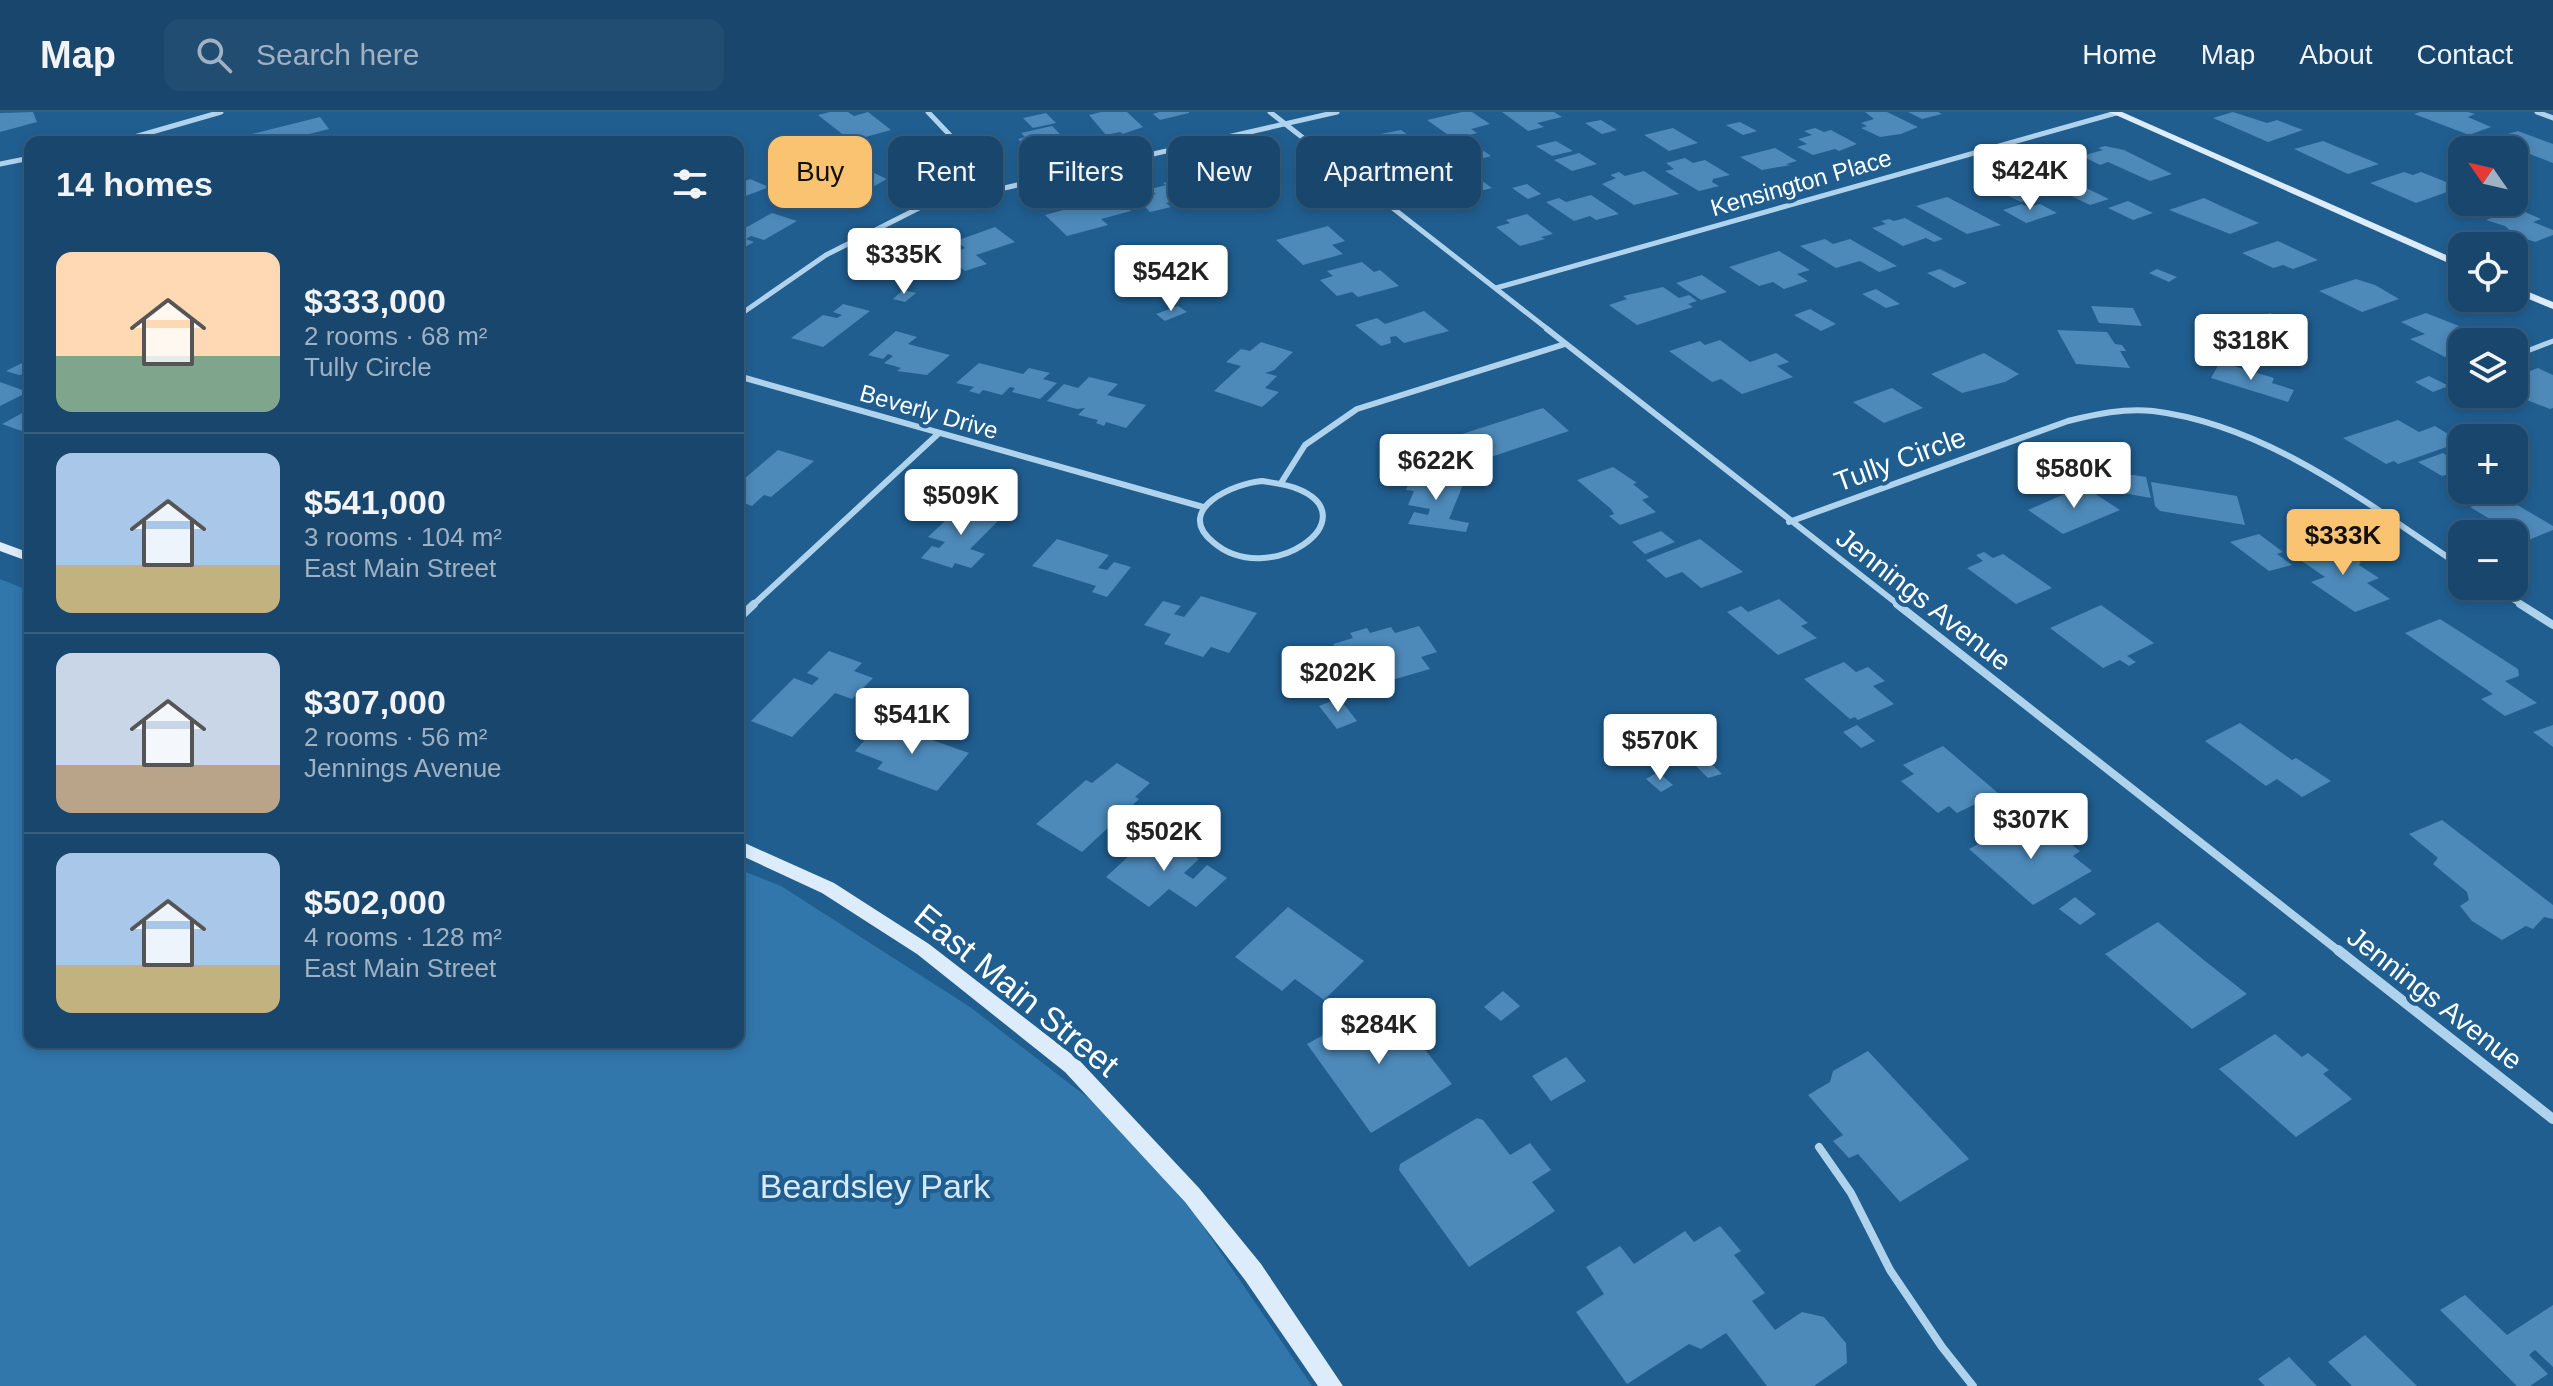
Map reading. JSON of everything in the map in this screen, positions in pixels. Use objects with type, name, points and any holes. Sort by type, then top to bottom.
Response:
[{"type":"main road","points":[[2115,113],[2448,260]]},
{"type":"main road","points":[[2528,295],[2553,306]]},
{"type":"main road","points":[[0,546],[24,556]]},
{"type":"main road","name":"East Main Street","points":[[744,850],[828,888],[923,949],[1072,1066],[1192,1195],[1253,1272],[1332,1386]]},
{"type":"street","points":[[142,136],[221,112]]},
{"type":"street","points":[[928,112],[951,136]]},
{"type":"street","name":"Jennings Avenue","points":[[1270,112],[2553,1119]]},
{"type":"street","points":[[1003,187],[1337,112]]},
{"type":"street","points":[[2537,112],[2553,118]]},
{"type":"street","name":"Kensington Place","points":[[1496,288],[2115,113]]},
{"type":"street","points":[[0,164],[24,159]]},
{"type":"street","points":[[744,311],[803,267],[876,224],[918,208]]},
{"type":"street","points":[[1281,483],[1305,445],[1357,409],[1565,344]]},
{"type":"street","name":"Beverly Drive","points":[[744,378],[1203,507]]},
{"type":"street","name":"Tully Circle","points":[[1789,522],[2068,421],[2105,412],[2143,411],[2189,418],[2239,434],[2292,457],[2448,558]]},
{"type":"street","points":[[744,613],[938,434]]},
{"type":"street","points":[[1243,483],[1281,483],[1313,497],[1322,509],[1324,521],[1319,534],[1308,545],[1291,554],[1249,558],[1229,553],[1213,544],[1203,533],[1200,520],[1203,507],[1212,497],[1243,483]]},
{"type":"street","points":[[2514,600],[2553,625]]},
{"type":"lane","points":[[2528,351],[2553,341]]},
{"type":"lane","points":[[1819,1147],[1851,1193],[1890,1270],[1942,1347],[1973,1386]]},
{"type":"green space","name":"Beardsley Park","points":[[0,579],[24,589],[24,1048],[744,1048],[744,871],[781,886],[970,1007],[1113,1117],[1196,1216],[1312,1386],[0,1386]]},
{"type":"building","points":[[33,112],[37,122],[0,132],[0,113]]},
{"type":"building","points":[[848,112],[854,116],[868,112],[891,130],[869,136],[845,136],[818,115]]},
{"type":"building","points":[[1127,112],[1143,127],[1123,134],[1106,135],[1089,115]]},
{"type":"building","points":[[1472,112],[1490,124],[1471,129],[1477,133],[1450,136],[1427,120]]},
{"type":"building","points":[[1502,112],[1554,112],[1562,117],[1537,123],[1544,127],[1528,131]]},
{"type":"building","points":[[1865,112],[1887,112],[1918,127],[1901,134],[1880,137],[1861,128],[1867,126],[1861,123],[1874,119]]},
{"type":"building","points":[[1908,112],[1938,112],[1942,114],[1922,119]]},
{"type":"building","points":[[2233,112],[2267,123],[2277,120],[2303,130],[2268,142],[2213,118]]},
{"type":"building","points":[[2468,112],[2475,114],[2468,117],[2491,127],[2469,135],[2414,114]]},
{"type":"building","points":[[1046,113],[1056,123],[1033,128],[1023,118]]},
{"type":"building","points":[[1189,113],[1160,120],[1153,114]]},
{"type":"building","points":[[320,117],[329,129],[302,136],[252,134]]},
{"type":"building","points":[[1601,120],[1617,130],[1602,134],[1585,123]]},
{"type":"building","points":[[1740,122],[1757,131],[1743,135],[1726,125]]},
{"type":"building","points":[[1052,126],[1062,136],[1024,136],[1021,133]]},
{"type":"building","points":[[1673,128],[1698,143],[1669,151],[1644,135]]},
{"type":"building","points":[[1815,128],[1824,132],[1831,130],[1857,144],[1839,151],[1835,149],[1813,155],[1797,147],[1807,144],[1798,139],[1812,135],[1804,131]]},
{"type":"building","points":[[1401,130],[1409,136],[1370,136]]},
{"type":"building","points":[[2518,131],[2553,144],[2553,163],[2528,153],[2528,136],[2501,136]]},
{"type":"building","points":[[1556,141],[1573,151],[1552,156],[1536,146]]},
{"type":"building","points":[[2323,141],[2379,164],[2348,174],[2294,149]]},
{"type":"building","points":[[2105,146],[2124,150],[2172,174],[2150,181],[2108,162],[2100,165],[2082,156],[2103,150],[2098,148]]},
{"type":"building","points":[[1775,148],[1797,161],[1762,170],[1740,157]]},
{"type":"building","points":[[1481,149],[1491,156],[1481,159]]},
{"type":"building","points":[[1579,153],[1597,164],[1572,171],[1554,160]]},
{"type":"building","points":[[1685,158],[1693,163],[1705,160],[1730,175],[1713,179],[1712,182],[1719,186],[1699,191],[1665,171],[1674,169],[1666,163]]},
{"type":"building","points":[[1644,171],[1679,194],[1634,205],[1602,184],[1616,178],[1610,175],[1619,172],[1625,176]]},
{"type":"building","points":[[872,172],[887,179],[872,187]]},
{"type":"building","points":[[2404,172],[2413,175],[2421,172],[2448,183],[2445,188],[2448,192],[2416,203],[2370,183]]},
{"type":"building","points":[[2006,175],[2045,194],[2021,202],[2005,194],[1996,196],[1979,187],[2003,180],[1999,177]]},
{"type":"building","points":[[750,179],[768,187],[768,187],[744,197],[744,182]]},
{"type":"building","points":[[1481,180],[1492,188],[1481,191]]},
{"type":"building","points":[[1168,182],[1168,208],[1150,212],[1146,208],[1152,208],[1152,195],[1156,194],[1152,189],[1166,185],[1163,183]]},
{"type":"building","points":[[1527,184],[1541,194],[1528,199],[1512,188]]},
{"type":"building","points":[[2086,188],[2109,199],[2090,205],[2067,194]]},
{"type":"building","points":[[1591,195],[1619,214],[1596,220],[1590,216],[1574,221],[1546,202],[1559,198],[1566,202]]},
{"type":"building","points":[[1947,197],[2001,225],[1967,234],[1916,206]]},
{"type":"building","points":[[2204,198],[2259,223],[2230,234],[2169,210]]},
{"type":"building","points":[[2128,201],[2153,213],[2133,220],[2108,208]]},
{"type":"building","points":[[2022,204],[2028,207],[2040,204],[2057,213],[2026,223],[2003,210]]},
{"type":"building","points":[[1070,208],[1128,208],[1131,211],[1101,219],[1108,225],[1067,236],[1045,215]]},
{"type":"building","points":[[772,213],[797,221],[764,240],[751,236],[746,239],[754,242],[744,247],[744,229]]},
{"type":"building","points":[[2528,213],[2541,219],[2533,222],[2553,230],[2553,235],[2535,242],[2528,240],[2528,232],[2512,232],[2505,226],[2486,220],[2491,218],[2486,216],[2528,216]]},
{"type":"building","points":[[1527,214],[1553,234],[1520,246],[1496,227],[1510,223],[1506,220]]},
{"type":"building","points":[[1905,218],[1943,239],[1934,242],[1926,238],[1903,246],[1872,228],[1886,224],[1881,221]]},
{"type":"building","points":[[1328,226],[1345,241],[1332,245],[1343,254],[1303,265],[1276,240]]},
{"type":"building","points":[[995,227],[1015,242],[976,255],[987,264],[965,271],[953,262],[935,268],[921,256],[953,246],[958,251],[965,248],[956,241]]},
{"type":"building","points":[[1825,239],[1833,244],[1850,239],[1897,266],[1879,272],[1860,261],[1836,268],[1800,246]]},
{"type":"building","points":[[2278,241],[2318,260],[2293,269],[2283,265],[2273,268],[2242,253]]},
{"type":"building","points":[[1779,251],[1810,270],[1797,274],[1808,281],[1784,289],[1773,282],[1759,286],[1729,267]]},
{"type":"building","points":[[1362,262],[1374,272],[1380,270],[1399,286],[1358,297],[1352,292],[1337,296],[1320,280],[1333,276],[1327,271]]},
{"type":"building","points":[[1940,269],[1967,283],[1954,288],[1927,273]]},
{"type":"building","points":[[2157,269],[2177,277],[2169,282],[2149,273]]},
{"type":"building","points":[[1702,275],[1727,292],[1701,300],[1676,283]]},
{"type":"building","points":[[2356,279],[2375,285],[2399,299],[2362,312],[2319,291]]},
{"type":"building","points":[[1663,287],[1679,298],[1689,295],[1697,301],[1688,304],[1693,307],[1637,325],[1609,305],[1627,299],[1623,296]]},
{"type":"building","points":[[1876,289],[1900,304],[1886,308],[1862,294]]},
{"type":"building","points":[[903,290],[916,293],[905,302],[893,299]]},
{"type":"building","points":[[843,304],[870,311],[823,347],[791,338],[823,315],[837,318],[842,315],[833,312]]},
{"type":"building","points":[[1178,306],[1187,312],[1165,321],[1156,314]]},
{"type":"building","points":[[2091,306],[2133,308],[2142,326],[2099,323]]},
{"type":"building","points":[[1810,309],[1836,324],[1821,331],[1794,315]]},
{"type":"building","points":[[1424,311],[1449,331],[1404,343],[1396,336],[1390,337],[1391,343],[1381,346],[1355,325],[1377,318],[1385,324]]},
{"type":"building","points":[[2269,313],[2302,323],[2296,336],[2262,326]]},
{"type":"building","points":[[2426,313],[2459,326],[2448,328],[2448,356],[2445,357],[2410,339],[2425,334],[2401,322]]},
{"type":"building","points":[[2057,330],[2107,332],[2115,344],[2122,345],[2126,351],[2120,351],[2130,368],[2076,364]]},
{"type":"building","points":[[896,331],[917,337],[908,344],[950,355],[927,375],[897,371],[901,368],[884,363],[893,356],[888,354],[883,359],[868,355]]},
{"type":"building","points":[[1720,340],[1750,362],[1776,353],[1789,362],[1777,366],[1793,377],[1742,394],[1721,379],[1712,382],[1669,351],[1700,341],[1705,345]]},
{"type":"building","points":[[1261,342],[1293,352],[1274,370],[1265,373],[1277,376],[1265,388],[1279,392],[1262,407],[1214,391],[1241,366],[1226,362],[1241,349],[1250,351]]},
{"type":"building","points":[[1984,353],[2019,374],[2005,382],[1962,393],[1931,374]]},
{"type":"building","points":[[24,362],[24,374],[6,371]]},
{"type":"building","points":[[2220,362],[2274,378],[2272,383],[2294,390],[2288,402],[2211,378]]},
{"type":"building","points":[[979,363],[1023,374],[1029,368],[1050,373],[1043,379],[1057,383],[1040,399],[1012,392],[1015,388],[1010,387],[1002,395],[983,390],[979,394],[969,391],[974,387],[956,383]]},
{"type":"building","points":[[2538,368],[2553,375],[2553,408],[2528,400],[2528,372]]},
{"type":"building","points":[[2429,376],[2448,386],[2433,392],[2415,382]]},
{"type":"building","points":[[1089,377],[1118,384],[1107,395],[1146,405],[1126,428],[1106,422],[1104,426],[1096,423],[1098,420],[1078,415],[1085,408],[1077,409],[1047,401],[1064,384],[1078,388]]},
{"type":"building","points":[[0,382],[24,391],[24,394],[0,406]]},
{"type":"building","points":[[1892,388],[1923,408],[1884,423],[1853,402]]},
{"type":"building","points":[[1543,408],[1569,431],[1488,458],[1462,434]]},
{"type":"building","points":[[24,412],[24,432],[2,424]]},
{"type":"building","points":[[2398,420],[2419,432],[2435,426],[2448,434],[2448,447],[2398,464],[2394,461],[2386,464],[2343,438]]},
{"type":"building","points":[[778,450],[814,461],[771,497],[764,495],[752,506],[744,503],[744,479]]},
{"type":"building","points":[[2443,453],[2448,456],[2448,474],[2442,476],[2418,462]]},
{"type":"building","points":[[1613,467],[1637,483],[1633,484],[1649,497],[1642,500],[1656,512],[1620,525],[1609,516],[1614,514],[1611,509],[1577,480]]},
{"type":"building","points":[[1423,472],[1465,480],[1449,519],[1469,523],[1466,532],[1408,524],[1414,512],[1428,515],[1430,509],[1408,505],[1414,491],[1406,490],[1409,482],[1417,484]]},
{"type":"building","points":[[2120,473],[2146,477],[2151,498],[2123,493]]},
{"type":"building","points":[[2151,482],[2237,496],[2245,525],[2160,511],[2155,506]]},
{"type":"building","points":[[2083,486],[2120,510],[2063,534],[2028,510]]},
{"type":"building","points":[[963,504],[1003,516],[970,549],[985,554],[971,568],[955,563],[952,568],[921,558],[932,546],[939,548],[945,542],[928,537]]},
{"type":"building","points":[[2479,504],[2516,504],[2553,526],[2553,530],[2528,540],[2528,520],[2487,520],[2490,519],[2470,507]]},
{"type":"building","points":[[1661,531],[1675,542],[1645,554],[1632,542]]},
{"type":"building","points":[[2259,534],[2283,552],[2277,554],[2292,565],[2269,571],[2230,542]]},
{"type":"building","points":[[1057,539],[1109,555],[1098,568],[1107,570],[1114,562],[1131,567],[1107,597],[1092,592],[1096,586],[1032,566]]},
{"type":"building","points":[[1700,539],[1743,572],[1701,588],[1682,572],[1666,578],[1646,560]]},
{"type":"building","points":[[2327,543],[2361,562],[2359,565],[2379,578],[2367,583],[2390,599],[2355,612],[2311,582],[2325,577],[2293,555]]},
{"type":"building","points":[[1984,552],[1993,558],[2003,554],[2052,588],[2016,604],[1967,568],[1983,561],[1976,555]]},
{"type":"building","points":[[1201,596],[1257,613],[1229,653],[1211,647],[1203,657],[1164,644],[1171,634],[1144,625],[1163,601],[1181,606],[1174,614],[1184,617]]},
{"type":"building","points":[[1779,599],[1808,623],[1801,626],[1817,638],[1778,655],[1727,612],[1741,606],[1748,612]]},
{"type":"building","points":[[2101,605],[2154,643],[2127,656],[2136,662],[2129,666],[2120,660],[2103,668],[2050,628]]},
{"type":"building","points":[[2440,619],[2518,669],[2519,676],[2505,681],[2537,703],[2505,716],[2481,699],[2493,694],[2405,633]]},
{"type":"building","points":[[1419,626],[1437,652],[1421,657],[1430,669],[1392,680],[1384,667],[1354,677],[1333,644],[1353,638],[1350,633],[1367,628],[1370,633],[1391,627],[1395,633]]},
{"type":"building","points":[[829,651],[862,663],[854,671],[873,678],[852,699],[835,693],[792,737],[751,721],[794,678],[812,685],[819,678],[807,673]]},
{"type":"building","points":[[1844,662],[1856,672],[1868,667],[1885,681],[1873,686],[1894,704],[1858,720],[1855,717],[1850,719],[1804,679]]},
{"type":"building","points":[[1339,698],[1357,721],[1337,729],[1319,706]]},
{"type":"building","points":[[881,722],[969,753],[937,791],[877,769],[883,762],[855,751]]},
{"type":"building","points":[[2240,723],[2292,760],[2296,758],[2331,781],[2302,797],[2277,779],[2266,786],[2205,741]]},
{"type":"building","points":[[1857,725],[1875,741],[1861,748],[1843,732]]},
{"type":"building","points":[[2553,725],[2553,747],[2533,732]]},
{"type":"building","points":[[1943,746],[1998,793],[1957,813],[1949,806],[1938,813],[1901,781],[1914,774],[1903,765]]},
{"type":"building","points":[[1698,751],[1722,774],[1708,778],[1686,756]]},
{"type":"building","points":[[1117,763],[1150,783],[1135,797],[1139,799],[1082,852],[1036,824],[1086,780],[1092,783]]},
{"type":"building","points":[[1658,772],[1673,785],[1661,792],[1646,779]]},
{"type":"building","points":[[2026,818],[2054,841],[2062,837],[2080,851],[2073,856],[2092,871],[2033,905],[1969,849]]},
{"type":"building","points":[[2442,820],[2553,905],[2553,919],[2544,917],[2533,929],[2526,926],[2502,940],[2472,921],[2460,906],[2469,900],[2467,892],[2433,864],[2438,858],[2409,834]]},
{"type":"building","points":[[1156,831],[1199,859],[1184,873],[1193,879],[1207,865],[1227,878],[1196,907],[1169,889],[1149,907],[1106,877]]},
{"type":"building","points":[[2075,897],[2096,914],[2080,925],[2059,909]]},
{"type":"building","points":[[1288,907],[1364,961],[1324,1000],[1295,979],[1282,991],[1235,957]]},
{"type":"building","points":[[2158,922],[2247,994],[2192,1029],[2105,954]]},
{"type":"building","points":[[1503,991],[1520,1006],[1501,1021],[1484,1007]]},
{"type":"building","points":[[1386,1000],[1452,1084],[1371,1133],[1307,1044]]},
{"type":"building","points":[[2275,1034],[2302,1057],[2308,1053],[2329,1070],[2323,1074],[2352,1099],[2296,1137],[2219,1069]]},
{"type":"building","points":[[1868,1051],[1969,1159],[1900,1202],[1858,1154],[1849,1158],[1833,1141],[1843,1135],[1808,1095],[1830,1082],[1833,1071]]},
{"type":"building","points":[[1566,1057],[1586,1081],[1551,1101],[1532,1076]]},
{"type":"building","points":[[1477,1118],[1483,1120],[1510,1155],[1530,1143],[1551,1170],[1532,1182],[1555,1211],[1469,1267],[1399,1170],[1400,1164]]},
{"type":"building","points":[[1720,1226],[1741,1251],[1734,1255],[1765,1293],[1752,1301],[1775,1330],[1802,1312],[1824,1317],[1846,1343],[1847,1363],[1814,1386],[1767,1386],[1726,1333],[1701,1349],[1689,1344],[1627,1384],[1576,1312],[1604,1294],[1586,1267],[1620,1246],[1634,1264],[1685,1231],[1694,1242]]},
{"type":"building","points":[[2465,1295],[2507,1335],[2553,1305],[2553,1367],[2535,1350],[2529,1355],[2548,1374],[2530,1386],[2517,1386],[2440,1310]]},
{"type":"building","points":[[2365,1335],[2417,1386],[2352,1386],[2328,1362]]},
{"type":"building","points":[[2289,1357],[2317,1386],[2265,1386],[2258,1379]]}]
